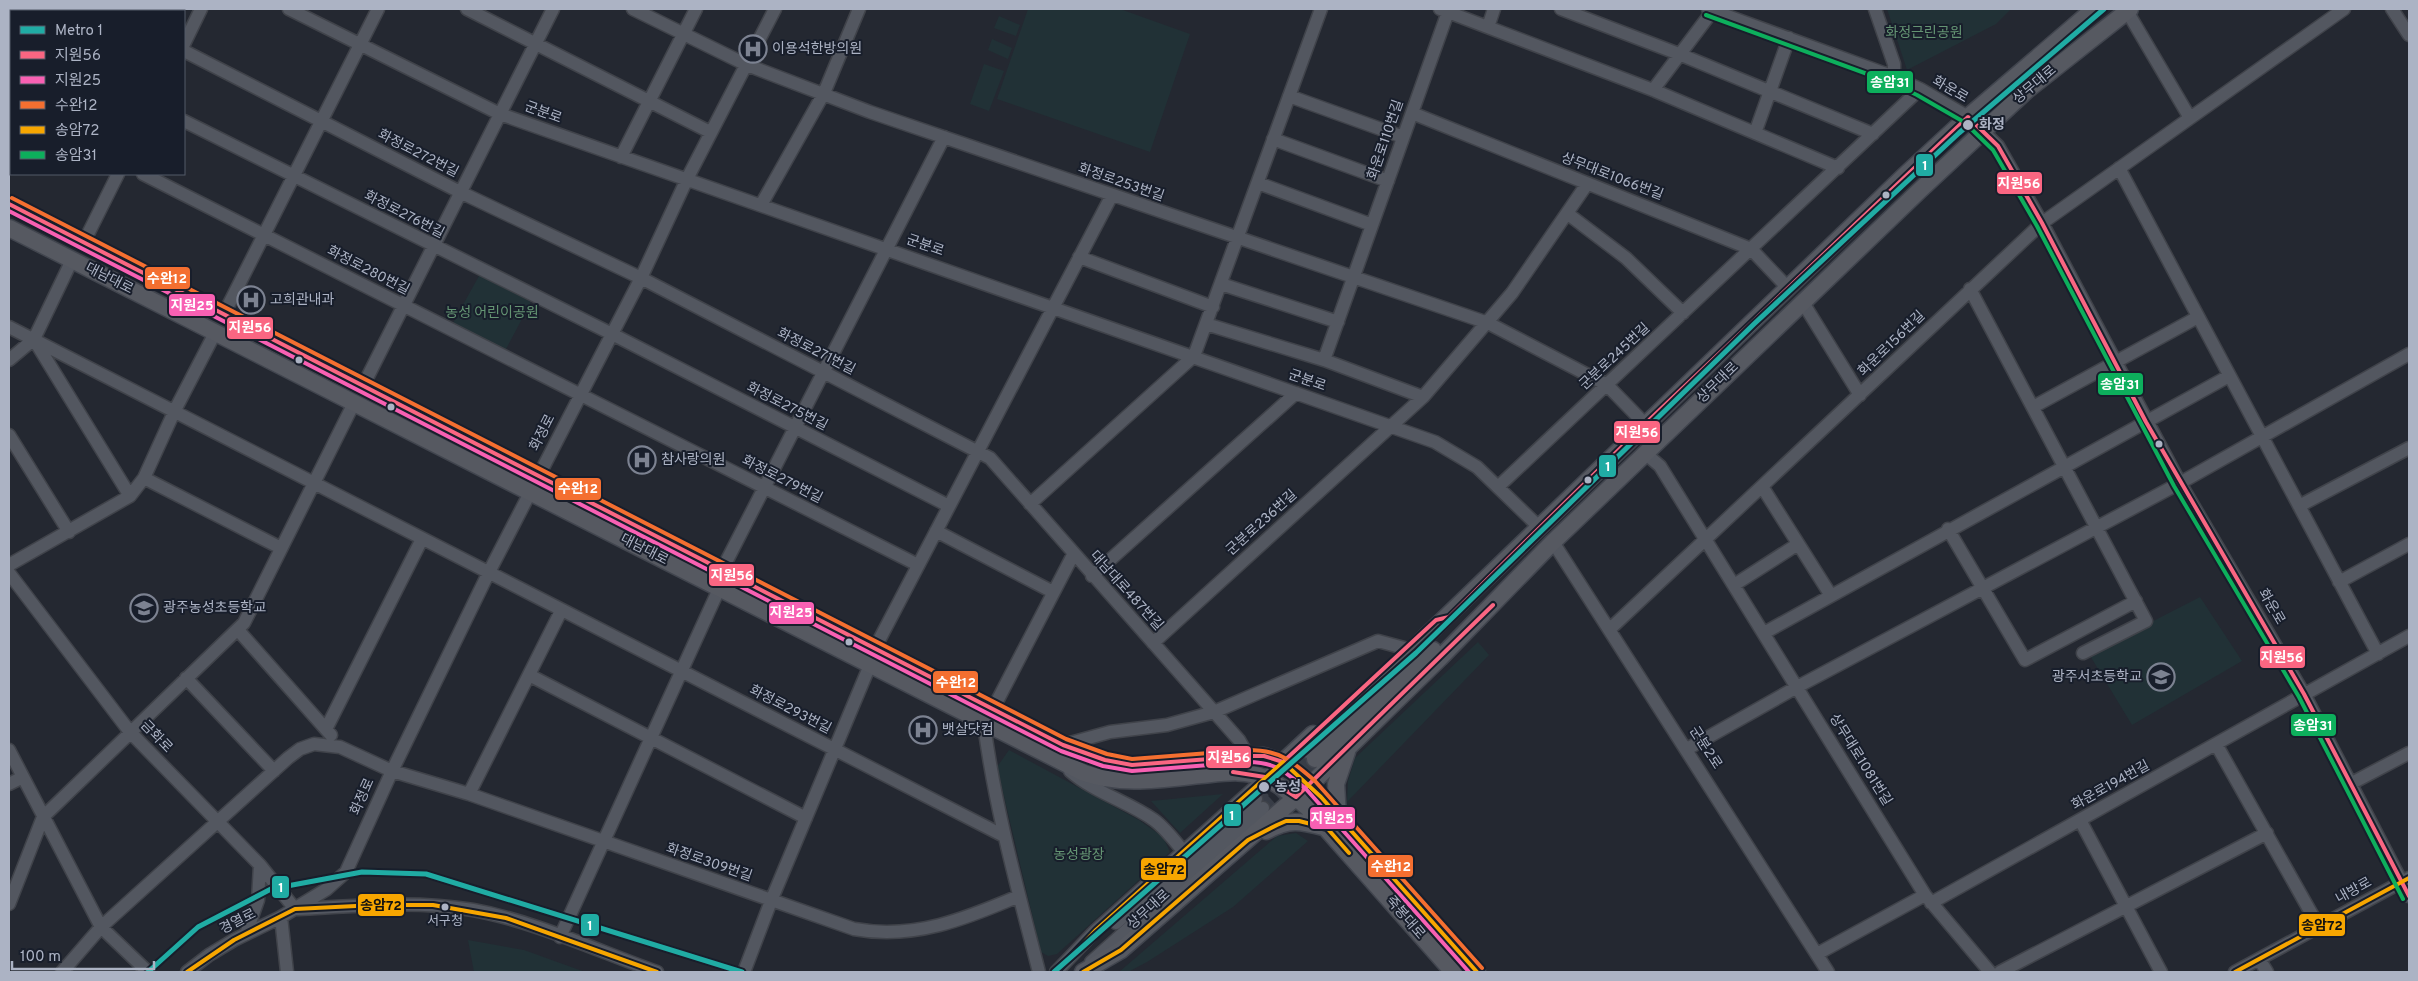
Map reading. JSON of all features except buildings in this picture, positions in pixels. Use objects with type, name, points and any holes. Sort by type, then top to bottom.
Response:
[{"type":"main road","name":"상무대로","points":[[2094,9],[1968,117],[1645,424],[1539,527],[1312,755],[1456,628],[1474,624],[1553,542],[1631,470],[1802,301],[1984,130],[2026,91],[2128,10]]},
{"type":"main road","name":"대남대로","points":[[9,204],[1063,745],[1104,761],[1132,765],[1248,756],[1264,756],[1283,762]]},
{"type":"main road","name":"대남대로","points":[[9,228],[1056,760],[1099,778],[1134,780],[1232,772],[1265,777],[1296,797]]},
{"type":"main road","points":[[1283,762],[1436,620],[1449,617]]},
{"type":"main road","points":[[1083,972],[1121,950],[1310,785],[1474,624]]},
{"type":"main road","points":[[1248,840],[1286,821],[1332,822],[1336,784],[1349,747]]},
{"type":"main road","name":"죽봉대로","points":[[1283,762],[1310,785],[1332,822],[1453,972]]},
{"type":"main road","name":"죽봉대로","points":[[1296,797],[1332,822],[1477,972]]},
{"type":"street","points":[[185,42],[201,9]]},
{"type":"street","name":"군분로","points":[[289,9],[500,114],[1054,306],[1435,442],[1455,452],[1477,467],[1499,486],[1539,527]]},
{"type":"street","points":[[224,314],[378,9]]},
{"type":"street","points":[[467,9],[710,132]]},
{"type":"street","points":[[363,386],[553,9]]},
{"type":"street","name":"화정로253번길","points":[[632,9],[747,65],[944,137],[1237,239],[1488,323],[1606,385],[1645,424]]},
{"type":"street","points":[[621,157],[696,9]]},
{"type":"street","name":"화정로","points":[[295,909],[327,889],[346,872],[392,771],[488,574],[642,278],[710,132],[747,65],[774,9]]},
{"type":"street","points":[[761,205],[824,93],[859,9]]},
{"type":"street","points":[[1030,504],[1194,356],[1320,9]]},
{"type":"street","points":[[1488,27],[1494,9]]},
{"type":"street","points":[[1561,9],[1679,54],[1873,134]]},
{"type":"street","points":[[1653,90],[1711,9]]},
{"type":"street","name":"화운로","points":[[1711,9],[1894,77],[1968,117],[1984,130],[1998,146],[2042,223],[2146,422],[2304,694],[2406,880],[2409,896]]},
{"type":"street","points":[[1874,9],[1894,64],[1894,77]]},
{"type":"street","name":"화운로156번길","points":[[1610,629],[1763,488],[2042,223],[2344,9]]},
{"type":"street","points":[[2392,9],[2409,35]]},
{"type":"street","name":"화운로110번길","points":[[1324,360],[1412,113],[1446,10],[1653,90],[1838,168]]},
{"type":"street","name":"상무대로","points":[[2128,10],[2190,118]]},
{"type":"street","points":[[1755,133],[1789,38]]},
{"type":"street","name":"화정로272번길","points":[[185,52],[460,192],[642,278]]},
{"type":"street","name":"군분로245번길","points":[[1499,486],[1920,90]]},
{"type":"street","points":[[1289,96],[1403,137]]},
{"type":"street","name":"상무대로1066번길","points":[[1412,113],[1751,249],[1788,288]]},
{"type":"street","name":"화정로276번길","points":[[185,122],[612,334]]},
{"type":"street","points":[[722,570],[944,137]]},
{"type":"street","points":[[1273,139],[1388,181]]},
{"type":"street","points":[[2119,168],[2378,654]]},
{"type":"street","points":[[84,242],[118,175]]},
{"type":"street","name":"화정로280번길","points":[[145,175],[580,394]]},
{"type":"street","points":[[1258,183],[1372,225]]},
{"type":"street","name":"군분로236번길","points":[[1153,643],[1423,398],[1488,323],[1568,214],[1587,184]]},
{"type":"street","points":[[875,648],[1112,195]]},
{"type":"street","points":[[1568,214],[1626,258],[1652,281],[1683,313]]},
{"type":"street","points":[[1079,257],[1213,307]]},
{"type":"street","points":[[9,360],[34,339],[72,260]]},
{"type":"street","name":"화정로271번길","points":[[642,278],[823,373],[978,450]]},
{"type":"street","points":[[1221,284],[1338,322]]},
{"type":"street","points":[[1970,290],[2146,621],[2083,653]]},
{"type":"street","points":[[1802,301],[1860,396]]},
{"type":"street","points":[[2032,407],[2198,317]]},
{"type":"street","points":[[1206,324],[1324,360],[1423,398]]},
{"type":"street","name":"화정로293번길","points":[[9,327],[175,410],[488,574],[1004,836]]},
{"type":"street","points":[[9,565],[130,496],[144,478],[175,410],[215,333]]},
{"type":"street","name":"화정로275번길","points":[[612,334],[949,506]]},
{"type":"street","points":[[34,339],[130,496]]},
{"type":"street","points":[[1687,749],[1797,687],[2180,482],[2409,355]]},
{"type":"street","points":[[1764,633],[1830,594],[2229,376]]},
{"type":"street","points":[[1092,576],[1296,393]]},
{"type":"street","name":"화정로279번길","points":[[580,394],[918,565]]},
{"type":"street","points":[[9,904],[43,817],[238,630],[244,622],[354,403]]},
{"type":"street","points":[[9,435],[69,532]]},
{"type":"street","points":[[2299,506],[2409,448]]},
{"type":"street","name":"대남대로487번길","points":[[978,450],[990,458],[1073,555],[1239,740],[1248,756]]},
{"type":"street","name":"상무대로1081번길","points":[[1646,454],[1660,466],[1928,899],[1990,972]]},
{"type":"street","points":[[144,478],[281,548]]},
{"type":"street","points":[[1763,488],[1830,594]]},
{"type":"street","points":[[1948,530],[2025,660],[2137,604]]},
{"type":"street","points":[[936,531],[1053,592]]},
{"type":"street","points":[[326,729],[422,539]]},
{"type":"street","name":"군분2로","points":[[1553,542],[1828,972]]},
{"type":"street","points":[[1734,585],[1798,544]]},
{"type":"street","points":[[2340,582],[2409,544]]},
{"type":"street","points":[[993,709],[1073,555]]},
{"type":"street","name":"금화로","points":[[9,573],[130,732],[260,864],[295,909]]},
{"type":"street","points":[[560,937],[719,589]]},
{"type":"street","points":[[470,794],[561,611]]},
{"type":"street","points":[[238,630],[340,747]]},
{"type":"street","name":"화운로194번길","points":[[1817,954],[2080,820],[2409,636]]},
{"type":"street","points":[[1063,745],[1110,732],[1167,725],[1214,712],[1378,640],[1404,648]]},
{"type":"street","points":[[744,972],[771,901],[870,665]]},
{"type":"street","points":[[529,675],[806,818]]},
{"type":"street","points":[[186,678],[274,771]]},
{"type":"street","points":[[984,724],[989,764],[1004,836],[1039,972]]},
{"type":"street","points":[[62,972],[100,927],[300,749],[314,744],[340,747]]},
{"type":"street","points":[[2216,744],[2319,927]]},
{"type":"street","name":"화정로309번길","points":[[340,747],[392,771],[470,794],[854,929],[909,932],[942,926],[1019,896]]},
{"type":"street","points":[[9,750],[100,927],[148,972]]},
{"type":"street","points":[[2352,783],[2409,753]]},
{"type":"street","points":[[1056,760],[1100,792],[1153,819],[1164,828],[1183,851]]},
{"type":"street","name":"상무대로","points":[[1057,972],[1096,930],[1283,762]]},
{"type":"street","points":[[9,784],[23,777]]},
{"type":"street","name":"상무대로","points":[[1057,972],[1259,803],[1079,972]]},
{"type":"street","points":[[2080,820],[2161,972]]},
{"type":"street","points":[[2000,972],[2267,833]]},
{"type":"street","points":[[246,934],[258,900],[260,864]]},
{"type":"street","name":"내방로","points":[[2235,972],[2406,880]]},
{"type":"street","name":"경열로","points":[[187,972],[209,955],[295,909],[376,905],[433,905],[506,918],[657,972]]},
{"type":"street","points":[[281,917],[287,972]]},
{"type":"street","points":[[2260,959],[2267,972]]},
{"type":"green space","points":[[1028,9],[1120,9],[1190,34],[1150,152],[997,99]]},
{"type":"green space","name":"화정근린공원","points":[[1887,9],[2011,9],[1996,24],[1907,70]]},
{"type":"green space","points":[[999,16],[1020,25],[1016,36],[994,28]]},
{"type":"green space","points":[[992,39],[1012,48],[1008,59],[988,50]]},
{"type":"green space","points":[[984,64],[1004,71],[989,111],[970,104]]},
{"type":"green space","name":"농성 어린이공원","points":[[480,274],[531,302],[505,351],[453,323]]},
{"type":"green space","points":[[2200,597],[2242,661],[2132,725],[2089,654]]},
{"type":"green space","points":[[1478,642],[1489,655],[1347,802],[1348,781],[1355,758]]},
{"type":"green space","name":"농성광장","points":[[1009,750],[1139,820],[1163,837],[1170,852],[1057,954],[1048,956],[1041,952],[997,767]]},
{"type":"green space","points":[[1223,794],[1180,833],[1151,801]]},
{"type":"green space","points":[[1296,833],[1308,841],[1233,907],[1147,962],[1128,972],[1119,972],[1277,836]]},
{"type":"green space","points":[[468,940],[524,950],[585,972],[474,972]]},
{"type":"tunnel","points":[[1256,799],[1308,750]]},
{"type":"tunnel","points":[[1263,808],[1315,759]]},
{"type":"metro line","name":"1","points":[[1054,972],[1416,653],[1754,324],[1959,133],[2104,9]]},
{"type":"metro line","name":"1","points":[[148,972],[198,927],[271,889],[362,872],[426,874],[742,972]]},
{"type":"transit line","name":"송암31","points":[[1706,15],[1892,83],[1964,122],[1993,150],[2037,226],[2174,486],[2299,697],[2403,899]]},
{"type":"transit line","name":"지원56","points":[[9,204],[1063,745],[1105,760],[1132,765],[1248,756],[1264,756],[1283,762],[1436,620],[1449,617],[1645,424],[1968,117],[1998,146],[2042,223],[2146,422],[2304,694],[2409,896]]},
{"type":"transit line","name":"수완12","points":[[12,198],[1066,739],[1107,754],[1132,759],[1248,750],[1269,752],[1285,758],[1315,781],[1482,968]]},
{"type":"transit line","name":"지원25","points":[[9,211],[1061,751],[1103,766],[1132,771],[1248,762],[1258,762],[1280,769],[1306,789],[1469,972]]},
{"type":"transit line","name":"지원56","points":[[1233,772],[1265,777],[1296,797],[1493,605]]},
{"type":"transit line","name":"송암72","points":[[1056,972],[1096,930],[1283,762],[1321,797],[1477,972]]},
{"type":"transit line","name":"송암72","points":[[1083,972],[1121,950],[1248,840],[1277,825],[1286,821],[1299,821],[1327,828],[1349,853]]},
{"type":"transit line","name":"송암72","points":[[2235,972],[2409,878]]},
{"type":"transit line","name":"송암72","points":[[187,972],[234,940],[295,909],[376,905],[433,905],[506,918],[657,972]]},
{"type":"place","name":"이용석한방의원","points":[[753,49]]},
{"type":"place","name":"화정","points":[[1968,125]]},
{"type":"place","name":"고희관내과","points":[[251,300]]},
{"type":"place","name":"참사랑의원","points":[[642,460]]},
{"type":"place","name":"광주농성초등학교","points":[[144,608]]},
{"type":"place","name":"광주서초등학교","points":[[2161,677]]},
{"type":"place","name":"뱃살닷컴","points":[[923,730]]},
{"type":"place","name":"농성","points":[[1264,787]]},
{"type":"place","name":"서구청","points":[[445,907]]}]
